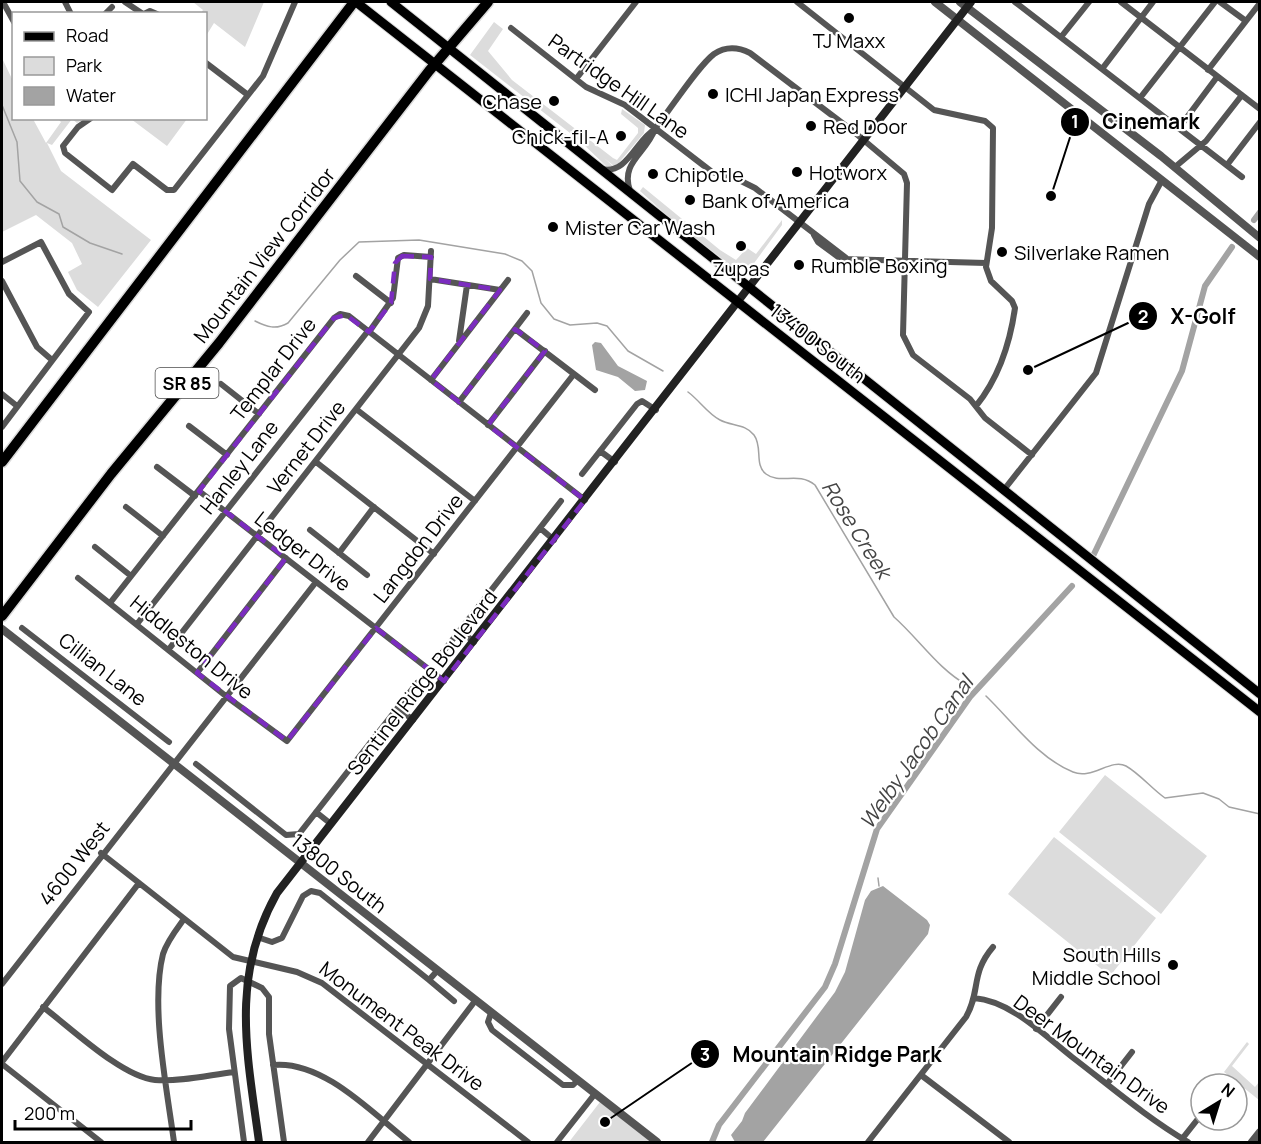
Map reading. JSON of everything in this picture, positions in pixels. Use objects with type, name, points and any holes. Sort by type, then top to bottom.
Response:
[{"type":"highway","points":[[2,462],[355,2]]},
{"type":"highway","name":"Mountain View Corridor","points":[[2,616],[111,474],[212,353],[435,64],[488,2]]},
{"type":"main road","name":"13400 South","points":[[355,2],[1260,712]]},
{"type":"main road","name":"13400 South","points":[[391,2],[1260,694]]},
{"type":"main road","name":"Sentinel Ridge Boulevard","points":[[259,1143],[246,1041],[247,979],[257,937],[277,893],[750,289],[958,19],[966,3]]},
{"type":"street","points":[[4,2],[12,18]]},
{"type":"street","points":[[125,2],[140,12]]},
{"type":"street","points":[[88,120],[78,127],[63,146],[65,153],[112,190],[133,164],[168,190],[174,190],[263,76],[295,2]]},
{"type":"street","points":[[576,79],[636,2]]},
{"type":"street","points":[[797,2],[938,112],[985,121],[993,128],[992,228],[986,263],[991,281],[1012,301],[1015,308],[999,367],[991,386],[976,406]]},
{"type":"street","points":[[935,2],[1260,257]]},
{"type":"street","points":[[1015,2],[1024,4],[1061,37],[1242,177]]},
{"type":"street","points":[[1061,37],[1089,2]]},
{"type":"street","points":[[1121,2],[1260,110]]},
{"type":"street","points":[[1102,69],[1154,2]]},
{"type":"street","points":[[1140,98],[1215,2]]},
{"type":"street","points":[[1220,2],[1246,21]]},
{"type":"street","points":[[966,3],[1175,167],[1260,238]]},
{"type":"street","points":[[1208,70],[1260,3]]},
{"type":"street","points":[[107,12],[112,6]]},
{"type":"street","name":"Partridge Hill Lane","points":[[511,28],[589,89],[617,100],[712,172],[750,185],[814,235],[821,236],[846,258],[859,261],[905,262]]},
{"type":"street","points":[[633,197],[627,181],[627,171],[652,138],[655,129],[711,57],[723,50],[734,48],[750,53],[901,171],[905,177],[905,343],[913,355],[976,406],[985,418],[1032,455]]},
{"type":"street","points":[[207,64],[248,95]]},
{"type":"street","points":[[1179,128],[1217,77]]},
{"type":"street","points":[[1175,167],[1202,146],[1242,96]]},
{"type":"street","points":[[1227,165],[1260,122]]},
{"type":"street","points":[[596,167],[609,170],[621,166],[646,134],[655,129]]},
{"type":"street","points":[[1003,491],[1098,370],[1149,204],[1162,180]]},
{"type":"street","points":[[2,262],[41,242],[69,294],[89,312],[2,427]]},
{"type":"street","name":"Vernet Drive","points":[[169,649],[316,462],[426,316],[431,254]]},
{"type":"street","name":"Hanley Lane","points":[[137,624],[391,303],[398,258],[404,255],[431,254]]},
{"type":"street","points":[[905,262],[986,263]]},
{"type":"street","points":[[356,276],[391,303]]},
{"type":"street","points":[[430,279],[500,290]]},
{"type":"street","points":[[431,380],[508,280]]},
{"type":"street","points":[[2,281],[37,347],[52,360]]},
{"type":"street","points":[[458,344],[467,285]]},
{"type":"street","points":[[459,402],[528,313]]},
{"type":"street","name":"Templar Drive","points":[[110,603],[336,316],[342,314],[349,316],[585,500]]},
{"type":"street","points":[[515,329],[595,390]]},
{"type":"street","points":[[488,425],[545,351]]},
{"type":"street","name":"Langdon Drive","points":[[287,741],[574,374]]},
{"type":"street","points":[[221,384],[259,414]]},
{"type":"street","points":[[2,394],[17,406]]},
{"type":"street","points":[[582,474],[637,404],[642,401],[656,410]]},
{"type":"street","points":[[356,409],[475,501]]},
{"type":"street","points":[[189,426],[227,455]]},
{"type":"street","points":[[600,451],[615,462]]},
{"type":"street","points":[[316,462],[434,554]]},
{"type":"street","name":"Ledger Drive","points":[[157,467],[226,511],[444,681]]},
{"type":"street","points":[[439,657],[561,501]]},
{"type":"street","points":[[126,507],[163,536]]},
{"type":"street","points":[[339,553],[374,507]]},
{"type":"street","points":[[540,528],[554,540]]},
{"type":"street","points":[[310,531],[367,575]]},
{"type":"street","points":[[94,547],[131,576]]},
{"type":"street","points":[[197,673],[286,558]]},
{"type":"street","name":"Hiddleston Drive","points":[[78,578],[227,697],[287,741]]},
{"type":"street","name":"4600 West","points":[[2,984],[101,853],[174,764],[316,582]]},
{"type":"street","name":"Cillian Lane","points":[[22,627],[169,742]]},
{"type":"street","name":"13800 South","points":[[2,629],[657,1143]]},
{"type":"street","points":[[460,630],[474,642]]},
{"type":"street","name":"Cillian Lane","points":[[33,653],[42,642]]},
{"type":"street","points":[[196,764],[286,835],[299,834],[417,683]]},
{"type":"street","points":[[398,708],[413,720]]},
{"type":"street","name":"Cillian Lane","points":[[135,733],[144,722]]},
{"type":"street","points":[[213,794],[221,783]]},
{"type":"street","points":[[316,812],[331,824]]},
{"type":"street","points":[[257,829],[265,818]]},
{"type":"street","name":"Monument Peak Drive","points":[[101,853],[230,954],[250,962],[297,972],[316,979],[528,1143]]},
{"type":"street","points":[[101,1143],[2,1063],[139,883]]},
{"type":"street","points":[[257,937],[272,942],[282,938],[303,896],[311,891],[320,894],[454,1001]]},
{"type":"street","points":[[174,1143],[165,1080],[159,1011],[162,961],[169,940],[184,919]]},
{"type":"street","points":[[868,1143],[966,1017],[974,998],[979,968],[993,947]]},
{"type":"street","points":[[429,980],[437,970]]},
{"type":"street","points":[[244,1143],[228,1029],[230,989],[236,980],[247,979],[264,990],[268,997],[268,1026],[284,1143]]},
{"type":"street","points":[[1036,1029],[1062,997]]},
{"type":"street","name":"Deer Mountain Drive","points":[[974,998],[1003,1007],[1036,1029],[1185,1141]]},
{"type":"street","points":[[368,1143],[382,1121],[475,1001]]},
{"type":"street","points":[[43,1007],[128,1071],[146,1078],[165,1080],[234,1071]]},
{"type":"street","points":[[491,1013],[488,1022],[492,1030],[563,1085],[573,1085],[577,1081]]},
{"type":"street","points":[[1107,1084],[1132,1052]]},
{"type":"street","points":[[273,1065],[297,1065],[315,1071],[409,1143]]},
{"type":"street","points":[[921,1075],[1009,1143]]},
{"type":"street","points":[[557,1143],[594,1095]]},
{"type":"street","points":[[1252,1143],[1260,1132]]},
{"type":"highlighted area","points":[[402,256],[431,257],[430,279],[500,290],[431,380],[459,402],[515,329],[545,351],[488,425],[585,500],[444,681],[376,628],[287,741],[197,673],[286,558],[199,491],[334,318],[346,315],[369,332],[391,303],[395,263]]},
{"type":"green space","points":[[193,2],[264,2],[245,47],[214,23],[207,34],[207,12],[202,12],[203,10]]},
{"type":"green space","points":[[494,22],[503,29],[488,51],[512,80],[613,158],[617,160],[638,133],[638,128],[621,114],[622,109],[645,125],[644,133],[617,165],[614,166],[604,158],[614,167],[607,167],[579,140],[470,55]]},
{"type":"green space","points":[[2,58],[12,79],[12,120],[34,120],[46,143],[61,122],[59,120],[71,120],[52,145],[47,143],[61,171],[151,240],[98,307],[77,290],[68,272],[82,264],[72,243],[36,215],[2,232]]},
{"type":"green space","points":[[132,120],[186,120],[167,146]]},
{"type":"green space","points":[[643,187],[720,250],[736,260],[747,248],[756,254],[782,220],[782,225],[752,266],[737,270],[673,221],[640,191]]},
{"type":"green space","points":[[1105,775],[1207,856],[1161,914],[1059,832]]},
{"type":"green space","points":[[1054,837],[1156,918],[1110,976],[1008,894]]},
{"type":"green space","points":[[1247,1042],[1249,1044],[1232,1066],[1239,1072],[1224,1072]]},
{"type":"green space","points":[[1249,1082],[1255,1087],[1259,1082],[1259,1100],[1249,1092]]},
{"type":"green space","points":[[600,1102],[652,1142],[569,1142]]},
{"type":"water","points":[[595,342],[601,343],[618,366],[647,381],[645,390],[635,391],[618,377],[596,370],[592,345]]},
{"type":"water","points":[[883,886],[927,920],[930,925],[928,934],[763,1142],[735,1142],[731,1135],[745,1113],[835,992],[845,972],[865,900],[871,891]]},
{"type":"waterway","name":"Rose Creek","points":[[2,105],[17,142],[20,181],[37,202],[59,214],[63,227],[90,243],[122,254]]},
{"type":"waterway","name":"Welby Jacob Canal","points":[[1254,220],[1260,212]]},
{"type":"waterway","name":"Rose Creek","points":[[255,321],[272,327],[288,323],[340,260],[359,242],[419,240],[505,254],[522,261],[532,271],[541,303],[554,319],[570,325],[597,323],[607,326],[628,351],[663,371]]},
{"type":"waterway","name":"Welby Jacob Canal","points":[[1093,556],[1182,371],[1205,286],[1232,247]]},
{"type":"waterway","name":"Rose Creek","points":[[688,392],[724,422],[751,431],[757,440],[760,466],[766,474],[777,478],[802,479],[815,485],[894,617],[947,671],[967,685]]},
{"type":"waterway","name":"Welby Jacob Canal","points":[[712,1142],[719,1125],[825,987],[835,964],[877,829],[970,697],[1072,586]]},
{"type":"waterway","name":"Rose Creek","points":[[986,696],[1048,758],[1073,772],[1087,773],[1120,764],[1131,769],[1165,798],[1203,793],[1219,799],[1229,807],[1260,814]]},
{"type":"waterway","points":[[878,878],[879,886]]},
{"type":"place","name":"TJ Maxx","points":[[849,18]]},
{"type":"place","name":"ICHI Japan Express","points":[[713,94]]},
{"type":"place","name":"Chase","points":[[554,101]]},
{"type":"place","name":"Red Door","points":[[811,126]]},
{"type":"place","name":"Chick-fil-A","points":[[621,136]]},
{"type":"place","name":"Hotworx","points":[[797,172]]},
{"type":"place","name":"Chipotle","points":[[653,174]]},
{"type":"place","name":"Cinemark","points":[[1051,196]]},
{"type":"place","name":"Bank of America","points":[[690,200]]},
{"type":"place","name":"Mister Car Wash","points":[[553,227]]},
{"type":"place","name":"Zupas","points":[[741,246]]},
{"type":"place","name":"Silverlake Ramen","points":[[1002,252]]},
{"type":"place","name":"Rumble Boxing","points":[[799,265]]},
{"type":"place","name":"X-Golf","points":[[1028,370]]},
{"type":"place","name":"South Hills Middle School","points":[[1173,965]]},
{"type":"place","name":"Mountain Ridge Park","points":[[605,1122]]}]
